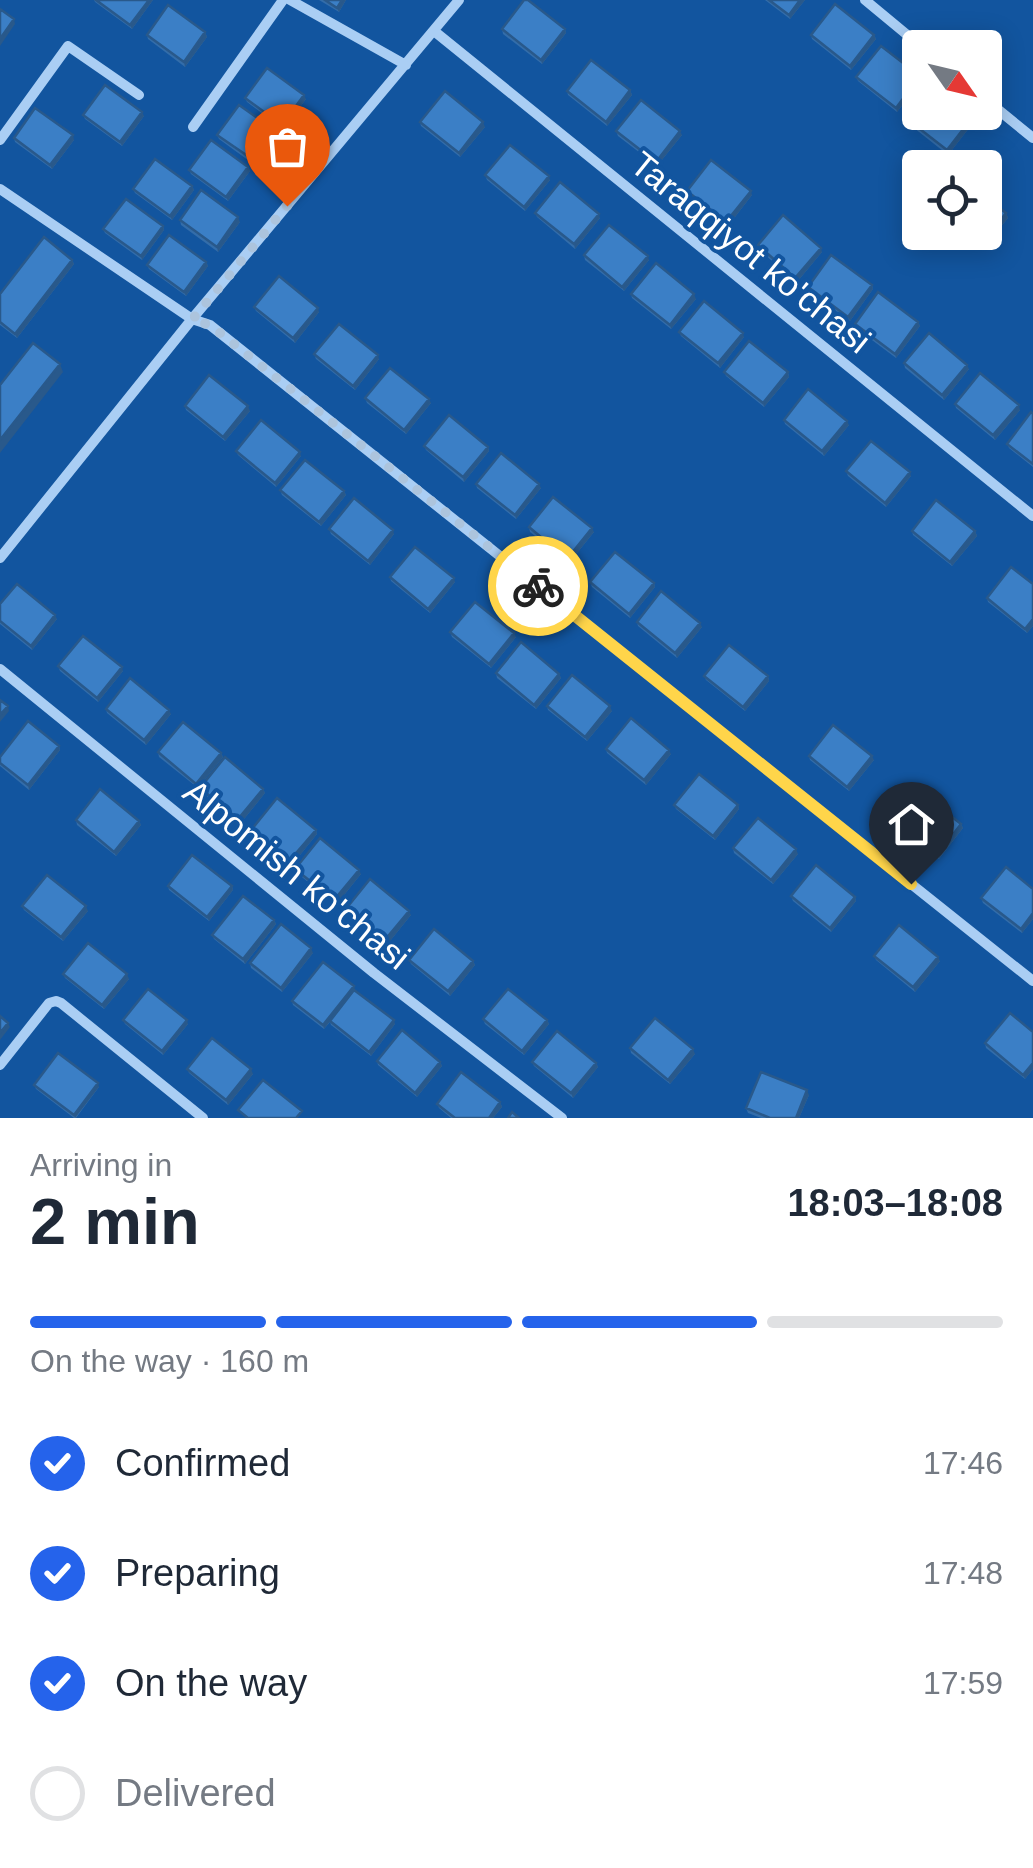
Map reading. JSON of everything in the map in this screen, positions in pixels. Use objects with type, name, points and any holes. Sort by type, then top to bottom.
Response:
[{"type":"street","points":[[193,127],[286,0],[406,65]]},
{"type":"street","points":[[0,558],[458,0]]},
{"type":"street","points":[[865,0],[902,31]]},
{"type":"street","name":"Taraqqiyot ko'chasi","points":[[434,30],[1033,516]]},
{"type":"street","points":[[0,140],[68,46],[139,95]]},
{"type":"street","points":[[1002,113],[1033,138]]},
{"type":"street","points":[[0,189],[192,320],[210,325],[1033,981]]},
{"type":"street","name":"Alpomish ko'chasi","points":[[0,669],[374,972],[562,1118]]},
{"type":"street","points":[[0,1065],[48,1003],[56,1001],[203,1118]]},
{"type":"building","points":[[96,0],[149,0],[130,25]]},
{"type":"building","points":[[325,0],[342,0],[337,8]]},
{"type":"building","points":[[524,0],[565,29],[541,60],[502,29]]},
{"type":"building","points":[[769,0],[800,0],[789,15]]},
{"type":"building","points":[[835,4],[874,35],[850,66],[811,35]]},
{"type":"building","points":[[168,5],[205,32],[184,62],[147,35]]},
{"type":"building","points":[[0,9],[14,19],[0,39]]},
{"type":"building","points":[[881,46],[902,62],[902,100],[896,108],[856,77]]},
{"type":"building","points":[[591,60],[630,90],[606,122],[567,91]]},
{"type":"building","points":[[267,68],[304,95],[282,125],[245,98]]},
{"type":"building","points":[[105,85],[142,112],[120,142],[83,115]]},
{"type":"building","points":[[445,91],[483,122],[459,153],[420,122]]},
{"type":"building","points":[[641,100],[680,131],[656,162],[616,131]]},
{"type":"building","points":[[239,105],[276,131],[255,161],[217,135]]},
{"type":"building","points":[[35,108],[73,135],[50,165],[14,138]]},
{"type":"building","points":[[921,130],[962,130],[947,150]]},
{"type":"building","points":[[211,140],[248,167],[226,197],[189,170]]},
{"type":"building","points":[[510,145],[549,176],[524,207],[485,175]]},
{"type":"building","points":[[155,159],[192,186],[170,216],[133,189]]},
{"type":"building","points":[[711,160],[751,191],[726,222],[687,191]]},
{"type":"building","points":[[560,182],[599,214],[574,244],[535,213]]},
{"type":"building","points":[[201,190],[238,217],[217,247],[180,220]]},
{"type":"building","points":[[126,199],[163,226],[141,256],[103,229]]},
{"type":"building","points":[[783,215],[821,248],[795,278],[758,245]]},
{"type":"building","points":[[609,225],[648,256],[622,287],[584,255]]},
{"type":"building","points":[[169,235],[206,262],[184,292],[147,265]]},
{"type":"building","points":[[44,237],[72,260],[15,334],[0,322],[0,294]]},
{"type":"building","points":[[831,255],[872,285],[848,317],[808,287]]},
{"type":"building","points":[[656,263],[694,294],[670,325],[631,294]]},
{"type":"building","points":[[279,276],[318,308],[293,338],[254,307]]},
{"type":"building","points":[[878,292],[918,322],[895,354],[855,324]]},
{"type":"building","points":[[704,301],[743,333],[718,363],[679,332]]},
{"type":"building","points":[[339,324],[378,355],[353,386],[314,354]]},
{"type":"building","points":[[929,333],[967,365],[942,395],[904,363]]},
{"type":"building","points":[[749,341],[788,372],[763,403],[724,372]]},
{"type":"building","points":[[33,343],[60,364],[0,440],[0,385]]},
{"type":"building","points":[[390,368],[429,399],[404,430],[365,398]]},
{"type":"building","points":[[980,373],[1019,405],[993,435],[955,404]]},
{"type":"building","points":[[209,375],[248,406],[223,437],[185,406]]},
{"type":"building","points":[[808,389],[847,421],[822,451],[784,420]]},
{"type":"building","points":[[1033,414],[1033,464],[1007,444]]},
{"type":"building","points":[[449,415],[488,447],[463,477],[424,446]]},
{"type":"building","points":[[261,420],[300,452],[275,483],[236,451]]},
{"type":"building","points":[[871,441],[910,472],[885,503],[846,471]]},
{"type":"building","points":[[501,453],[539,484],[515,515],[476,484]]},
{"type":"building","points":[[305,460],[344,491],[319,522],[280,490]]},
{"type":"building","points":[[553,497],[592,528],[567,559],[529,527]]},
{"type":"building","points":[[354,498],[393,530],[368,561],[329,529]]},
{"type":"building","points":[[936,500],[975,531],[950,562],[912,531]]},
{"type":"building","points":[[415,547],[454,578],[428,609],[390,577]]},
{"type":"building","points":[[615,552],[654,583],[629,614],[590,582]]},
{"type":"building","points":[[1011,567],[1033,584],[1033,619],[1025,629],[987,598]]},
{"type":"building","points":[[17,584],[55,615],[31,646],[0,621],[0,604]]},
{"type":"building","points":[[661,591],[700,623],[675,653],[637,622]]},
{"type":"building","points":[[475,602],[514,633],[489,664],[450,632]]},
{"type":"building","points":[[83,636],[122,667],[97,698],[58,666]]},
{"type":"building","points":[[521,642],[559,674],[534,705],[496,673]]},
{"type":"building","points":[[729,645],[768,676],[743,707],[704,676]]},
{"type":"building","points":[[572,675],[610,706],[585,737],[547,706]]},
{"type":"building","points":[[130,678],[169,710],[144,740],[106,709]]},
{"type":"building","points":[[631,718],[669,750],[644,780],[606,749]]},
{"type":"building","points":[[28,721],[59,746],[28,785],[0,763],[0,757]]},
{"type":"building","points":[[183,722],[221,753],[196,784],[158,752]]},
{"type":"building","points":[[833,725],[872,756],[847,787],[809,756]]},
{"type":"building","points":[[225,757],[263,789],[238,819],[200,788]]},
{"type":"building","points":[[699,774],[738,805],[713,836],[674,805]]},
{"type":"building","points":[[100,789],[139,821],[114,852],[76,820]]},
{"type":"building","points":[[922,793],[961,824],[937,855],[898,824]]},
{"type":"building","points":[[277,798],[316,830],[290,860],[252,829]]},
{"type":"building","points":[[758,818],[796,849],[771,880],[733,848]]},
{"type":"building","points":[[320,838],[359,870],[334,900],[295,869]]},
{"type":"building","points":[[192,855],[232,886],[207,917],[168,886]]},
{"type":"building","points":[[816,865],[855,897],[830,928],[791,896]]},
{"type":"building","points":[[1006,867],[1033,889],[1033,913],[1021,929],[981,898]]},
{"type":"building","points":[[47,875],[86,906],[61,937],[22,906]]},
{"type":"building","points":[[370,879],[409,911],[384,941],[345,910]]},
{"type":"building","points":[[243,896],[274,920],[243,959],[212,935]]},
{"type":"building","points":[[281,924],[311,948],[281,988],[250,963]]},
{"type":"building","points":[[899,925],[938,957],[913,987],[874,956]]},
{"type":"building","points":[[434,929],[473,961],[448,991],[409,960]]},
{"type":"building","points":[[88,943],[127,974],[102,1005],[63,974]]},
{"type":"building","points":[[323,962],[354,986],[323,1025],[292,1001]]},
{"type":"building","points":[[148,989],[187,1020],[162,1051],[123,1020]]},
{"type":"building","points":[[508,989],[547,1020],[522,1051],[483,1019]]},
{"type":"building","points":[[354,990],[394,1020],[369,1052],[330,1021]]},
{"type":"building","points":[[1010,1013],[1033,1032],[1033,1063],[1023,1075],[985,1043]]},
{"type":"building","points":[[0,1016],[8,1023],[0,1033]]},
{"type":"building","points":[[655,1018],[693,1049],[668,1080],[630,1048]]},
{"type":"building","points":[[402,1030],[440,1062],[415,1093],[377,1061]]},
{"type":"building","points":[[557,1031],[596,1063],[571,1093],[532,1062]]},
{"type":"building","points":[[212,1038],[251,1069],[226,1100],[187,1069]]},
{"type":"building","points":[[58,1053],[98,1083],[74,1115],[34,1085]]},
{"type":"building","points":[[461,1072],[500,1102],[489,1118],[455,1118],[437,1104]]},
{"type":"building","points":[[761,1072],[807,1090],[796,1118],[770,1118],[746,1108]]},
{"type":"building","points":[[263,1080],[302,1111],[296,1118],[248,1118],[238,1110]]},
{"type":"way so far","points":[[287,206],[192,320],[210,325],[538,586]]},
{"type":"route","points":[[538,586],[911,884]]}]
